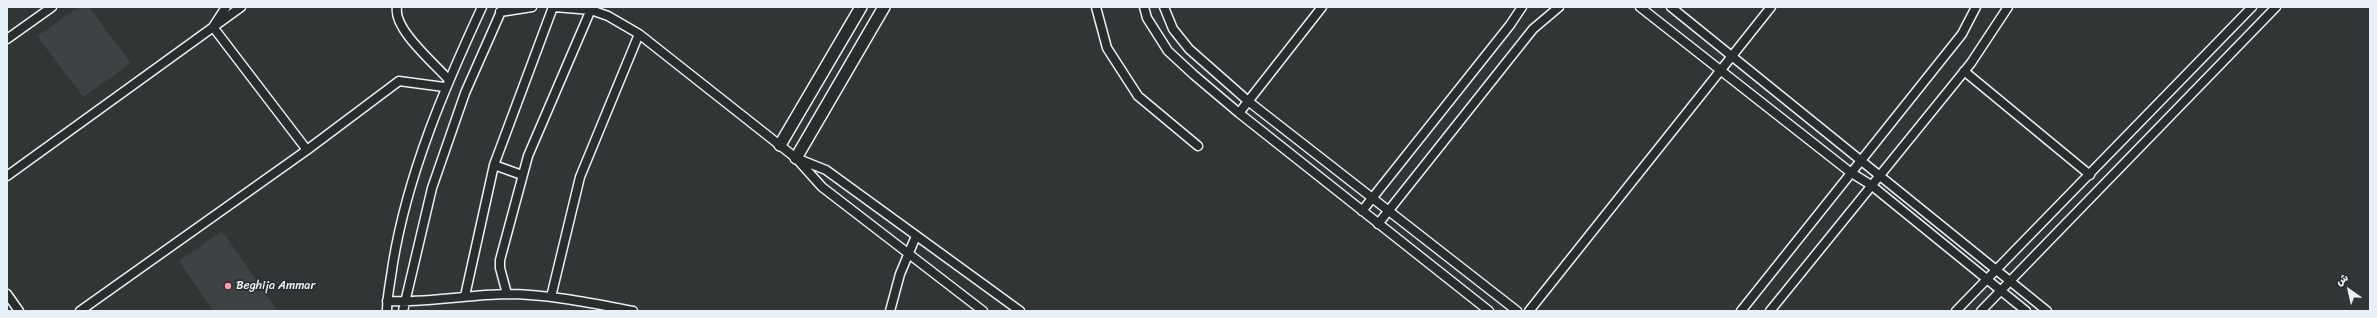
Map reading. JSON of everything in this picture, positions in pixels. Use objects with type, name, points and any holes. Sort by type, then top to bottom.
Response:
[{"type":"street","points":[[7,39],[52,7]]},
{"type":"street","points":[[213,27],[226,7]]},
{"type":"street","points":[[7,176],[241,7]]},
{"type":"street","points":[[398,7],[396,13],[402,29],[448,79]]},
{"type":"street","points":[[387,311],[387,301],[400,222],[444,87],[482,7]]},
{"type":"street","points":[[403,311],[432,188],[465,93],[501,9],[532,7]]},
{"type":"street","points":[[465,296],[494,165],[553,7],[592,9],[640,34],[796,158],[822,187],[983,311]]},
{"type":"street","points":[[780,145],[861,7]]},
{"type":"street","points":[[796,158],[884,7]]},
{"type":"street","points":[[1096,7],[1106,48],[1138,96],[1198,146]]},
{"type":"street","points":[[1144,7],[1147,18],[1168,51],[1238,113],[1489,311]]},
{"type":"street","points":[[1164,7],[1174,30],[1189,49],[1248,101],[1517,311]]},
{"type":"street","points":[[1238,113],[1322,7]]},
{"type":"street","points":[[1362,211],[1510,25],[1522,7]]},
{"type":"street","points":[[1378,224],[1533,29],[1559,7]]},
{"type":"street","points":[[1640,7],[1850,172],[1871,185],[2026,311]]},
{"type":"street","points":[[1671,7],[1880,174],[2047,311]]},
{"type":"street","points":[[1529,311],[1771,7]]},
{"type":"street","points":[[1741,311],[1860,159],[1962,34],[1976,7]]},
{"type":"street","points":[[1770,311],[1964,71],[2008,7]]},
{"type":"street","points":[[1956,311],[2252,7]]},
{"type":"street","points":[[1981,311],[2276,7]]},
{"type":"street","points":[[507,294],[500,268],[500,260],[522,175],[536,135],[592,9]]},
{"type":"street","points":[[213,27],[307,150]]},
{"type":"street","points":[[551,297],[580,177],[640,34]]},
{"type":"street","points":[[1964,71],[2090,175]]},
{"type":"street","points":[[80,311],[307,150],[399,81],[444,87]]},
{"type":"street","points":[[796,158],[826,170],[1020,311]]},
{"type":"street","points":[[494,165],[522,175]]},
{"type":"street","points":[[890,311],[907,253],[916,236]]},
{"type":"street","points":[[7,294],[19,311]]},
{"type":"street","points":[[387,301],[404,302],[465,296],[507,294],[551,297],[633,311]]},
{"type":"shaded area","points":[[79,7],[89,7],[131,63],[83,97],[37,36]]},
{"type":"shaded area","name":"Beghija Ammar","points":[[222,231],[278,311],[213,311],[179,261]]},
{"type":"place","name":"Beghija Ammar","points":[[228,286]]}]
